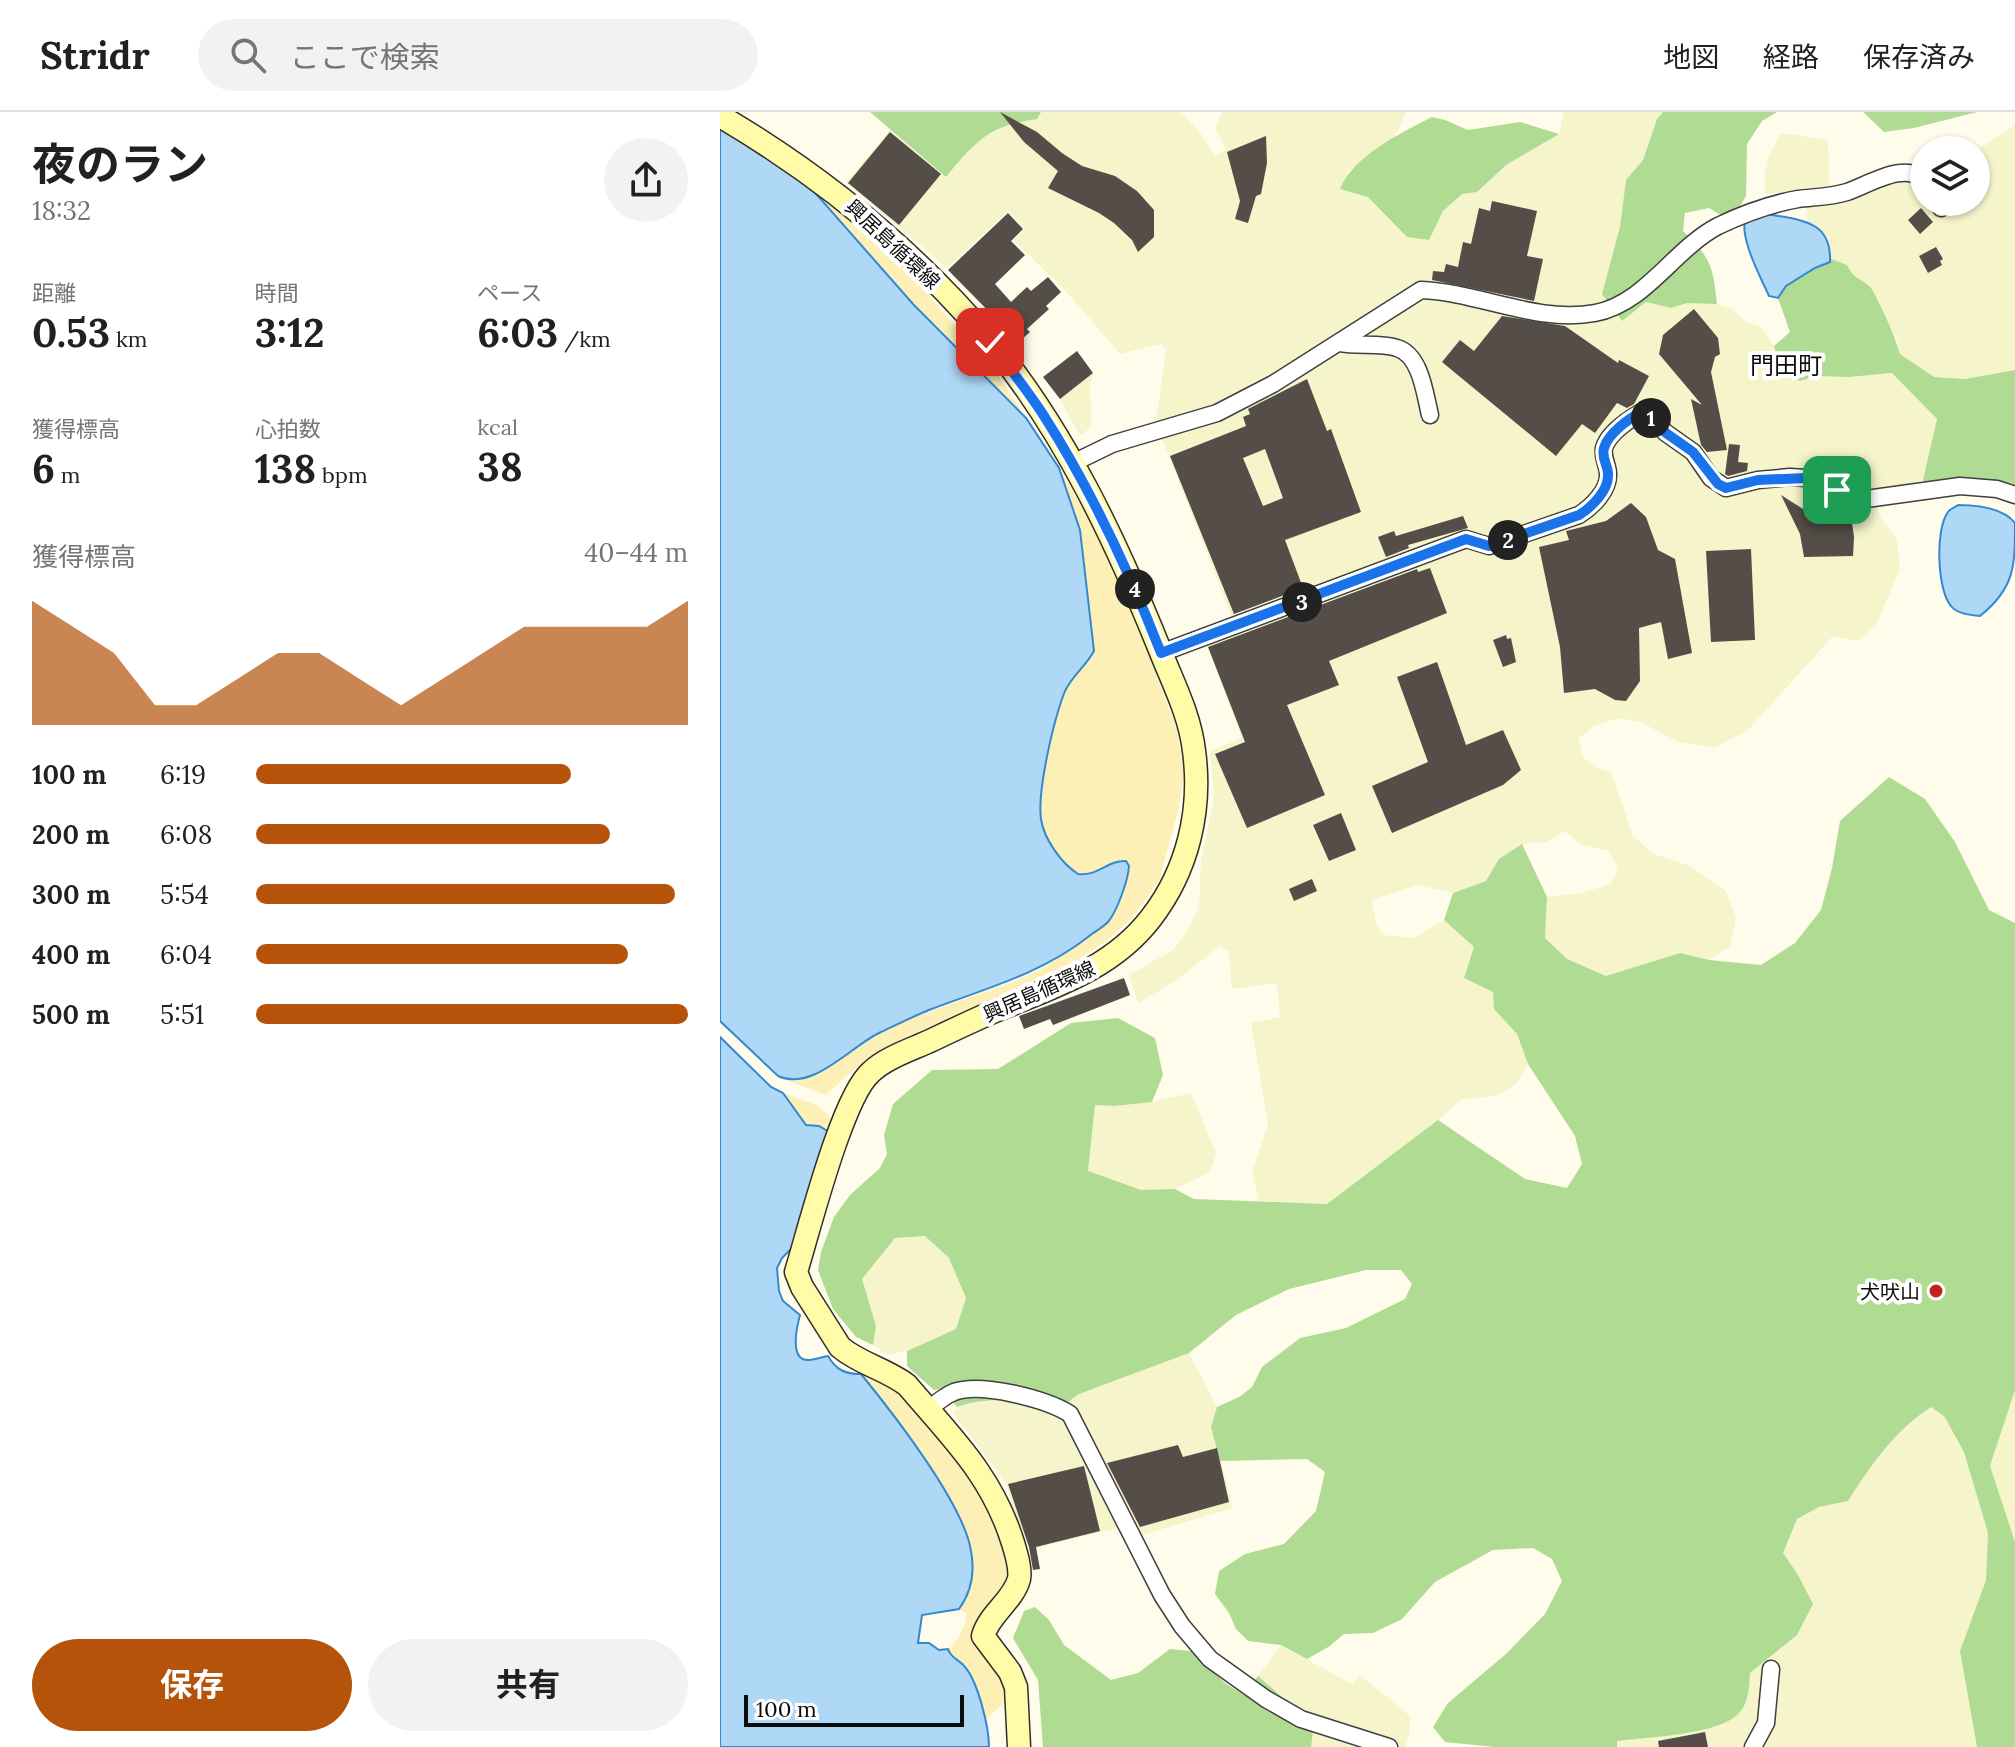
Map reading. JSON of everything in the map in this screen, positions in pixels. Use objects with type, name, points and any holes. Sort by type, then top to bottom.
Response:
[{"type":"main road","name":"興居島循環線","points":[[720,116],[825,183],[895,243],[990,342],[1043,414],[1073,463],[1119,554],[1190,722],[1196,782],[1193,828],[1173,883],[1139,932],[1102,963],[1048,991],[997,1010],[905,1052],[871,1072],[856,1093],[843,1123],[796,1272],[802,1287],[840,1347],[907,1385],[985,1478],[1007,1523],[1020,1574],[1016,1587],[986,1627],[983,1636],[1010,1672],[1016,1687],[1019,1747]]},
{"type":"street","points":[[1073,463],[1112,444],[1217,413],[1273,384],[1421,290],[1448,291],[1563,317],[1596,313],[1612,308],[1641,290],[1689,244],[1761,207],[1845,192],[1910,171]]},
{"type":"street","points":[[1339,343],[1397,348],[1409,355],[1420,378],[1430,415]]},
{"type":"street","points":[[1161,653],[1466,539],[1489,546],[1579,515],[1589,508],[1605,487],[1609,476],[1603,455],[1604,446],[1609,438],[1640,413],[1647,414],[1666,433],[1693,452],[1711,478],[1726,488],[1758,480],[1790,477],[1806,478],[1859,500],[1960,486],[1997,489],[2015,495]]},
{"type":"street","points":[[928,1410],[957,1391],[976,1389],[1033,1398],[1070,1414],[1162,1595],[1182,1626],[1210,1659],[1266,1699],[1301,1719],[1389,1747]]},
{"type":"street","points":[[1753,1747],[1766,1723],[1771,1669]]},
{"type":"green space","points":[[870,112],[1041,112],[1037,119],[1006,126],[984,137],[946,177]]},
{"type":"green space","points":[[1041,112],[1181,112],[1199,131],[1215,156],[1226,150],[1215,127],[1222,112],[1406,112],[1395,136],[1346,173],[1407,237],[1435,225],[1443,211],[1462,193],[1477,192],[1506,165],[1559,134],[1564,112],[1663,112],[1657,119],[1643,160],[1626,180],[1620,227],[1621,321],[1646,302],[1671,308],[1687,302],[1717,304],[1732,309],[1746,322],[1761,327],[1774,346],[1785,377],[1800,381],[1816,376],[1892,373],[1937,419],[1923,480],[1872,494],[1881,518],[1897,540],[1900,569],[1876,625],[1858,641],[1833,636],[1748,730],[1715,748],[1679,742],[1640,722],[1620,718],[1595,725],[1578,739],[1583,757],[1596,768],[1611,772],[1633,836],[1654,854],[1690,866],[1726,891],[1736,918],[1730,946],[1709,960],[1680,953],[1606,976],[1567,959],[1545,938],[1547,897],[1581,893],[1611,884],[1618,869],[1609,851],[1580,844],[1565,831],[1546,842],[1522,844],[1499,859],[1486,881],[1453,893],[1418,885],[1372,900],[1376,924],[1383,935],[1414,938],[1444,920],[1474,947],[1494,992],[1494,1009],[1517,1034],[1528,1064],[1516,1084],[1496,1096],[1460,1100],[1422,1135],[1327,1204],[1259,1201],[1252,1173],[1268,1124],[1251,1023],[1280,1017],[1277,983],[1232,989],[1229,952],[1219,946],[1177,980],[1138,1003],[1129,975],[1173,950],[1199,908],[1201,861],[1214,798],[1210,751],[1242,738],[1206,643],[1237,630],[1156,423],[1166,349],[1161,344],[1120,354],[1065,290],[1013,240],[1025,229],[1008,211],[947,268],[846,182],[890,130],[946,177],[977,140],[1016,122],[1037,119]]},
{"type":"green space","points":[[1663,112],[1777,112],[1762,121],[1747,144],[1746,196],[1738,210],[1724,217],[1709,208],[1685,213],[1683,231],[1700,248],[1709,263],[1717,304],[1687,303],[1671,308],[1646,302],[1622,321],[1602,294],[1620,227],[1626,180],[1643,160],[1657,119]]},
{"type":"green space","points":[[1863,112],[1977,112],[1884,132]]},
{"type":"green space","points":[[1432,117],[1468,130],[1520,122],[1559,134],[1506,165],[1477,192],[1462,194],[1443,211],[1429,240],[1407,237],[1368,197],[1340,189],[1346,177],[1367,156]]},
{"type":"green space","points":[[2015,125],[2015,370],[1965,379],[1934,377],[1900,354],[1898,342],[1870,287],[1853,277],[1847,265],[1831,259],[1828,240],[1808,221],[1804,191],[1765,194],[1769,156],[1781,133],[1828,140],[1830,201],[1895,180],[1910,171],[1910,216],[1990,216],[1990,142]]},
{"type":"green space","points":[[1831,259],[1847,265],[1855,276],[1870,287],[1887,319],[1900,354],[1934,377],[1965,379],[2015,370],[2015,486],[1999,482],[1928,487],[1923,480],[1937,419],[1892,373],[1816,376],[1800,381],[1784,377],[1774,346],[1790,332],[1778,298],[1786,286]]},
{"type":"green space","points":[[1077,351],[1093,373],[1090,384],[1091,422],[1089,429],[1082,434],[1078,433],[1060,399],[1043,377]]},
{"type":"green space","points":[[1889,777],[1925,799],[1955,842],[1989,910],[2015,923],[2015,1390],[1990,1466],[2015,1542],[2015,1747],[1977,1747],[1960,1651],[1986,1580],[1988,1533],[1964,1452],[1944,1416],[1931,1407],[1895,1437],[1848,1501],[1819,1507],[1797,1519],[1783,1553],[1813,1604],[1797,1635],[1750,1673],[1746,1700],[1738,1714],[1715,1727],[1617,1741],[1617,1747],[1494,1747],[1445,1742],[1433,1727],[1448,1703],[1506,1654],[1545,1614],[1562,1581],[1552,1559],[1533,1548],[1493,1550],[1435,1582],[1402,1619],[1373,1633],[1344,1634],[1307,1659],[1281,1645],[1248,1641],[1236,1629],[1215,1594],[1219,1571],[1245,1554],[1284,1544],[1316,1511],[1325,1472],[1307,1459],[1220,1461],[1211,1427],[1217,1407],[1252,1387],[1262,1367],[1300,1338],[1346,1328],[1405,1299],[1412,1284],[1401,1270],[1366,1270],[1289,1289],[1236,1315],[1189,1353],[1079,1394],[1051,1414],[1027,1405],[994,1400],[957,1407],[943,1388],[934,1390],[907,1366],[907,1351],[956,1329],[966,1298],[949,1258],[925,1236],[895,1238],[862,1279],[876,1326],[873,1345],[856,1337],[833,1309],[818,1270],[821,1252],[834,1217],[850,1195],[880,1168],[887,1154],[884,1135],[893,1104],[932,1070],[998,1069],[1071,1023],[1118,1018],[1155,1038],[1163,1075],[1152,1102],[1095,1105],[1088,1171],[1141,1190],[1175,1189],[1194,1199],[1327,1204],[1438,1120],[1525,1179],[1567,1188],[1582,1164],[1575,1136],[1528,1064],[1517,1034],[1494,1009],[1493,992],[1464,978],[1474,947],[1444,920],[1453,893],[1486,881],[1499,859],[1522,844],[1547,897],[1545,938],[1567,959],[1606,976],[1680,953],[1709,960],[1761,965],[1795,943],[1821,910],[1840,821]]},
{"type":"green space","points":[[1191,1093],[1216,1153],[1210,1172],[1175,1189],[1141,1191],[1088,1172],[1095,1105],[1152,1102]]},
{"type":"green space","points":[[925,1236],[949,1258],[966,1298],[956,1329],[907,1351],[886,1355],[873,1345],[876,1326],[861,1280],[895,1238]]},
{"type":"green space","points":[[1189,1353],[1217,1407],[1211,1427],[1233,1508],[1125,1540],[1118,1528],[1023,1551],[1007,1484],[953,1413],[958,1407],[994,1398],[1051,1414],[1079,1394]]},
{"type":"green space","points":[[2015,1390],[2015,1542],[1990,1466]]},
{"type":"green space","points":[[1931,1407],[1944,1416],[1964,1452],[1988,1533],[1986,1580],[1960,1651],[1977,1747],[1617,1747],[1617,1741],[1705,1730],[1748,1696],[1750,1673],[1797,1635],[1798,1575],[1782,1553],[1797,1519],[1819,1507],[1848,1501],[1869,1468],[1908,1421]]},
{"type":"green space","points":[[1035,1607],[1049,1620],[1064,1645],[1111,1680],[1138,1673],[1170,1649],[1191,1651],[1225,1683],[1244,1695],[1258,1676],[1282,1697],[1315,1717],[1311,1747],[1043,1747],[1038,1680],[1013,1638],[1024,1611]]},
{"type":"green space","points":[[1281,1645],[1352,1684],[1360,1675],[1410,1716],[1405,1747],[1311,1747],[1315,1716],[1282,1697],[1258,1676]]},
{"type":"sand","points":[[796,171],[924,290],[999,377],[1026,418],[913,304]]},
{"type":"sand","points":[[1059,468],[1091,522],[1129,604],[1177,729],[1184,774],[1179,807],[1159,881],[1132,918],[1077,961],[867,1058],[826,1095],[788,1081],[821,1070],[887,1029],[1033,973],[1109,921],[1094,873],[1080,874],[1066,864],[1043,829],[1041,817],[1044,772],[1061,703],[1070,683],[1088,662],[1080,530]]},
{"type":"sand","points":[[783,1093],[819,1106],[833,1121],[829,1132],[819,1126],[806,1125]]},
{"type":"sand","points":[[864,1369],[900,1390],[981,1489],[1011,1564],[1009,1585],[976,1620],[972,1636],[979,1651],[995,1662],[1004,1677],[1008,1700],[986,1719],[964,1665],[950,1656],[948,1649],[958,1638],[966,1618],[966,1613],[959,1609],[970,1588],[973,1566],[966,1531],[942,1484],[861,1374]]},
{"type":"water","points":[[720,123],[796,171],[913,304],[1026,418],[1059,468],[1080,530],[1094,651],[1068,686],[1061,703],[1044,773],[1041,819],[1054,850],[1078,874],[1091,873],[1120,861],[1126,861],[1129,866],[1122,896],[1108,922],[1070,950],[1032,971],[929,1010],[879,1033],[830,1066],[804,1078],[778,1076],[720,1021]]},
{"type":"water","points":[[1759,212],[1808,223],[1824,236],[1829,247],[1830,262],[1786,286],[1778,298],[1769,296],[1745,235],[1746,217]]},
{"type":"water","points":[[1958,505],[1996,510],[2015,523],[2011,575],[2000,596],[1980,616],[1964,614],[1951,606],[1940,574],[1944,520],[1948,512]]},
{"type":"water","points":[[720,1037],[771,1087],[783,1093],[806,1125],[819,1126],[829,1132],[792,1248],[777,1268],[779,1291],[783,1301],[800,1315],[796,1342],[798,1355],[808,1360],[828,1356],[842,1370],[861,1374],[925,1459],[966,1531],[973,1566],[970,1588],[959,1609],[922,1615],[918,1643],[929,1643],[939,1650],[948,1649],[970,1674],[982,1705],[989,1747],[720,1747]]},
{"type":"building","points":[[1000,112],[1037,132],[1082,166],[1115,176],[1137,191],[1154,210],[1154,237],[1138,252],[1132,240],[1114,223],[1048,188],[1058,171],[1024,142]]},
{"type":"building","points":[[890,132],[941,174],[899,225],[848,183]]},
{"type":"building","points":[[1266,136],[1267,163],[1261,194],[1256,196],[1248,223],[1235,219],[1240,201],[1227,152]]},
{"type":"building","points":[[1492,201],[1537,211],[1527,256],[1543,259],[1534,301],[1432,280],[1433,271],[1444,272],[1446,264],[1458,267],[1463,242],[1471,244],[1479,208],[1490,211]]},
{"type":"building","points":[[1008,213],[1023,229],[1011,241],[1025,255],[995,284],[1011,302],[1027,287],[1031,291],[1048,277],[1061,292],[1046,306],[1049,309],[1027,329],[1030,332],[1021,340],[1016,334],[1013,336],[948,270]]},
{"type":"building","points":[[1912,216],[1928,216],[1933,222],[1920,234],[1908,220]]},
{"type":"building","points":[[1936,247],[1943,259],[1940,261],[1942,265],[1928,273],[1919,256]]},
{"type":"building","points":[[1694,309],[1718,338],[1720,354],[1715,357],[1711,372],[1727,450],[1707,452],[1701,445],[1691,399],[1702,405],[1659,354],[1663,335]]},
{"type":"building","points":[[1502,316],[1565,326],[1618,363],[1619,360],[1649,376],[1634,404],[1627,408],[1617,403],[1595,433],[1582,424],[1556,456],[1442,362],[1460,340],[1474,351]]},
{"type":"building","points":[[1077,351],[1093,373],[1060,399],[1043,377]]},
{"type":"building","points":[[1307,379],[1327,431],[1331,429],[1361,512],[1285,540],[1303,588],[1234,614],[1170,456],[1246,426],[1243,417],[1250,414],[1248,409]],"holes":[[[1265,449],[1283,498],[1263,506],[1243,458]]]},
{"type":"building","points":[[1729,444],[1740,445],[1738,462],[1748,463],[1747,471],[1725,474]]},
{"type":"building","points":[[1781,495],[1828,520],[1852,523],[1853,556],[1804,557],[1800,534]]},
{"type":"building","points":[[1631,503],[1646,517],[1658,550],[1675,559],[1692,653],[1668,659],[1661,622],[1639,628],[1640,681],[1626,701],[1615,700],[1595,689],[1564,693],[1560,647],[1539,547],[1569,540],[1566,531],[1606,521]]},
{"type":"building","points":[[1463,516],[1468,528],[1408,545],[1409,548],[1386,557],[1378,537],[1394,531],[1396,536]]},
{"type":"building","points":[[1751,549],[1755,640],[1711,642],[1706,551]]},
{"type":"building","points":[[1430,568],[1447,613],[1329,661],[1339,685],[1287,705],[1325,795],[1247,828],[1215,754],[1245,742],[1208,647],[1417,569],[1418,572]]},
{"type":"building","points":[[1506,635],[1507,639],[1511,638],[1516,662],[1503,667],[1493,640]]},
{"type":"building","points":[[1437,662],[1466,745],[1503,730],[1521,770],[1503,785],[1392,833],[1372,786],[1428,762],[1397,677]]},
{"type":"building","points":[[1341,813],[1356,850],[1329,861],[1313,825]]},
{"type":"building","points":[[1312,879],[1317,891],[1294,901],[1289,889]]},
{"type":"building","points":[[1124,978],[1130,995],[1053,1025],[1050,1019],[1024,1029],[1019,1016]]},
{"type":"building","points":[[1178,1445],[1183,1457],[1217,1448],[1229,1502],[1140,1527],[1107,1463]]},
{"type":"building","points":[[1084,1466],[1100,1531],[1036,1547],[1040,1569],[1033,1570],[1029,1547],[1008,1484]]},
{"type":"building","points":[[1705,1732],[1708,1747],[1659,1747],[1658,1741]]},
{"type":"place","name":"犬吠山","points":[[1936,1291]]},
{"type":"district","name":"門田町","points":[[1786,365]]},
{"type":"route","points":[[990,342],[1043,414],[1073,463],[1119,554],[1161,653],[1466,539],[1489,546],[1579,515],[1589,508],[1605,487],[1609,476],[1603,455],[1604,446],[1609,438],[1640,413],[1647,414],[1666,433],[1693,452],[1711,478],[1726,488],[1744,482],[1790,477],[1806,478],[1837,490]]}]
